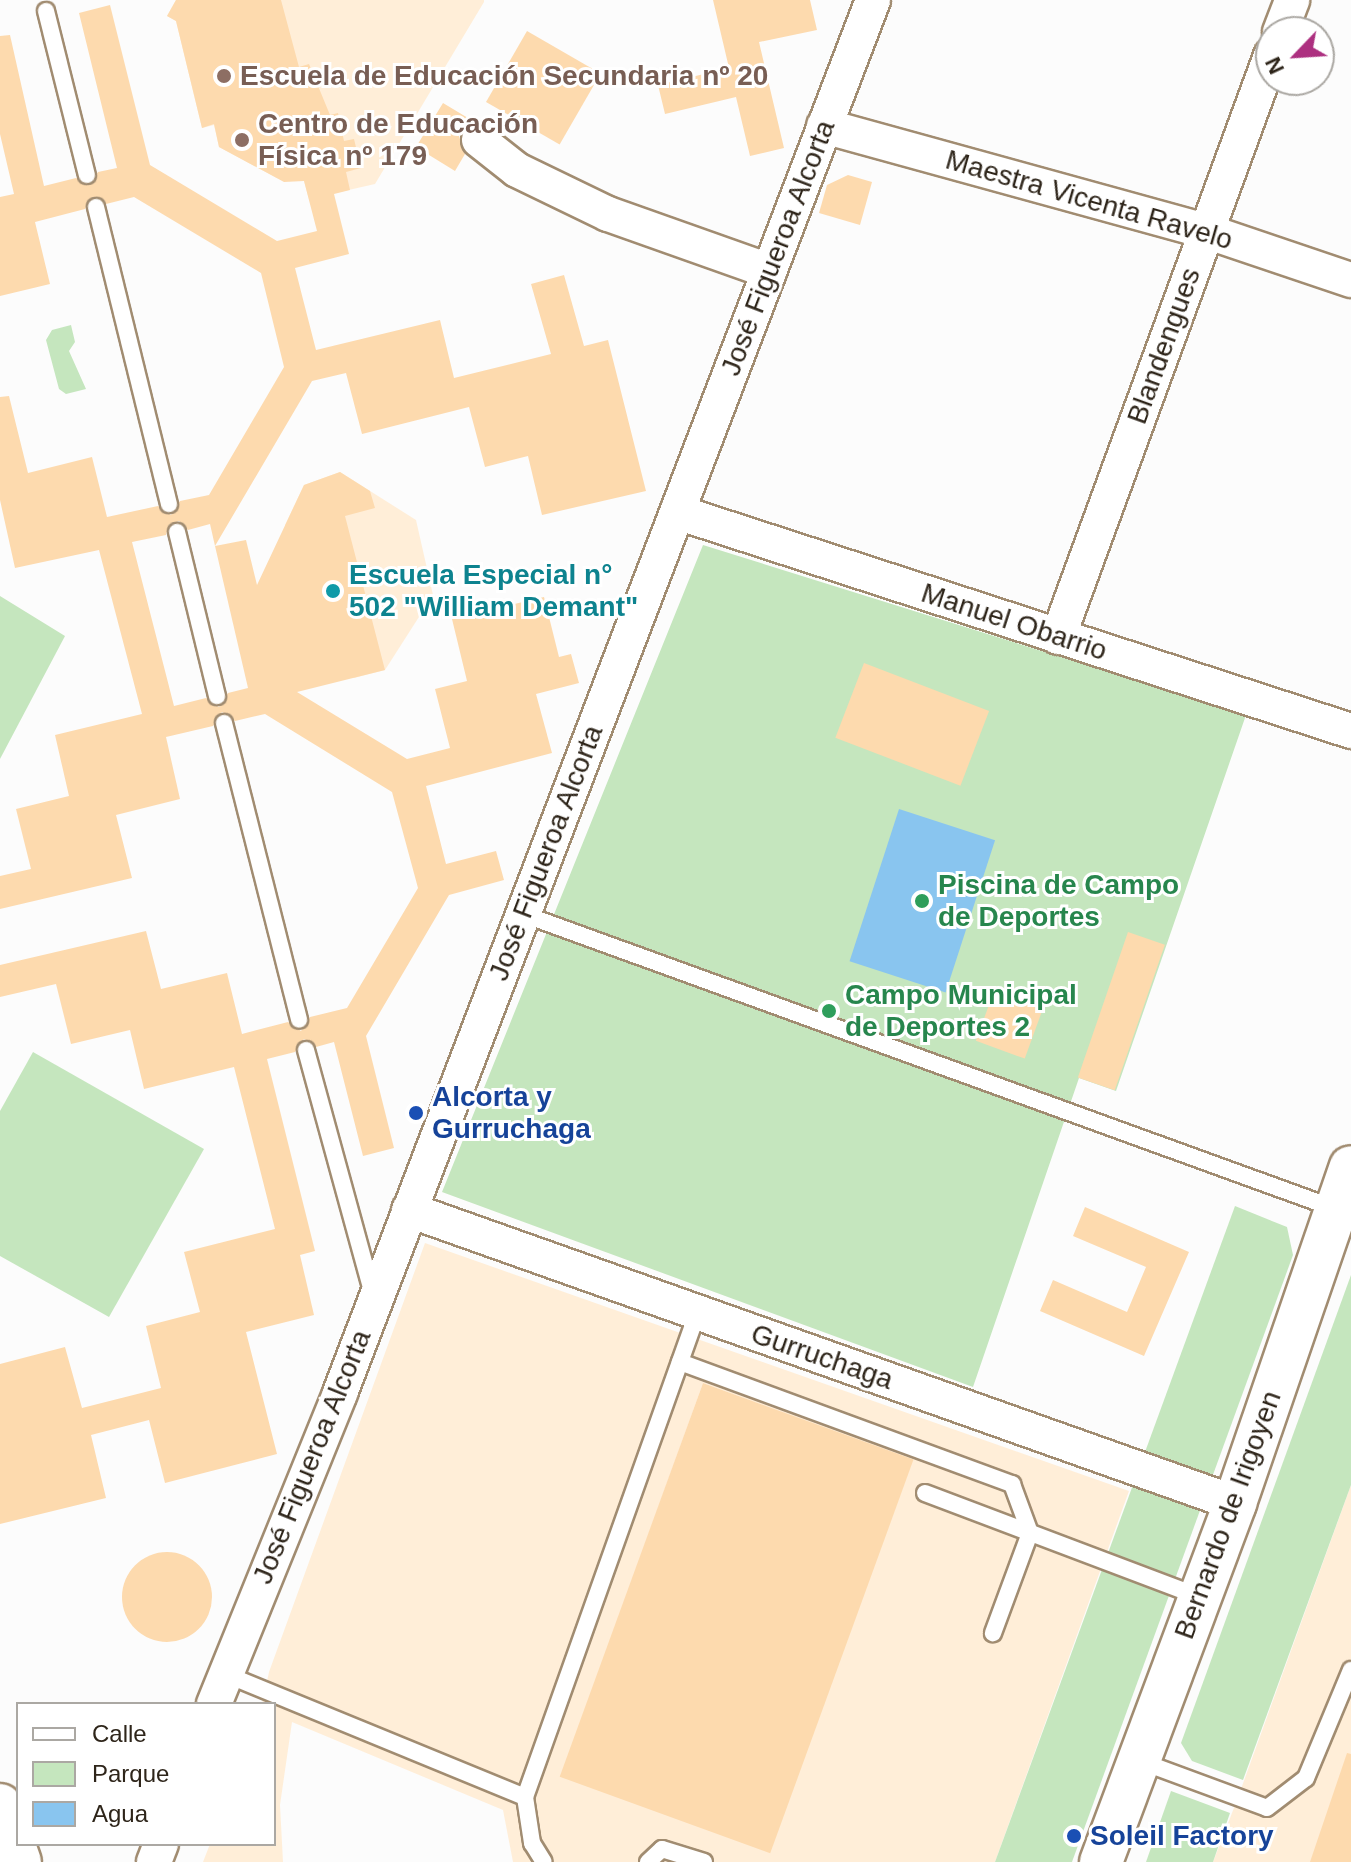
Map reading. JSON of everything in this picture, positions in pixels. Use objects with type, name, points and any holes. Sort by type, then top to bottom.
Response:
[{"type":"street","name":"José Figueroa Alcorta","points":[[220,1689],[375,1301],[873,0]]},
{"type":"street","name":"Blandengues","points":[[1058,637],[1256,96]]},
{"type":"street","name":"Maestra Vicenta Ravelo","points":[[824,126],[1206,231],[1351,280]]},
{"type":"street","points":[[479,140],[517,170],[608,214],[769,271]]},
{"type":"street","name":"Manuel Obarrio","points":[[677,512],[1351,731]]},
{"type":"street","name":"Bernardo de Irigoyen","points":[[1101,1862],[1344,1211],[1351,1167]]},
{"type":"street","name":"Gurruchaga","points":[[409,1210],[1235,1503]]},
{"type":"street","points":[[0,1805],[20,1862]]},
{"type":"lane","points":[[46,11],[87,175]]},
{"type":"lane","points":[[96,207],[169,504]]},
{"type":"lane","points":[[177,532],[217,696]]},
{"type":"lane","points":[[224,723],[299,1020]]},
{"type":"lane","points":[[523,914],[1344,1211]]},
{"type":"lane","points":[[306,1050],[375,1301]]},
{"type":"lane","points":[[544,1862],[532,1843],[525,1797],[697,1314]]},
{"type":"lane","points":[[680,1362],[1012,1484],[1030,1533],[993,1633]]},
{"type":"lane","points":[[925,1493],[1200,1597]]},
{"type":"lane","points":[[1139,1761],[1267,1808],[1306,1778],[1351,1670]]},
{"type":"lane","points":[[220,1689],[257,1702]]},
{"type":"lane","points":[[276,1709],[525,1797]]},
{"type":"lane","points":[[648,1862],[662,1849],[704,1862]]},
{"type":"shaded area","points":[[176,0],[484,2],[375,184],[309,199],[304,181],[277,178],[219,147],[214,125],[202,128],[176,21],[167,16]]},
{"type":"shaded area","points":[[340,472],[416,520],[433,595],[385,670],[354,678],[317,657],[285,525],[304,485]]},
{"type":"shaded area","points":[[425,1243],[1129,1491],[995,1862],[513,1862],[503,1810],[292,1722],[280,1805],[283,1862],[203,1862],[209,1846],[276,1846],[276,1702],[262,1702],[269,1672]],"holes":[[[703,1383],[912,1460],[561,1777]]]},
{"type":"shaded area","points":[[1351,1485],[1351,1862],[1213,1862],[1237,1800]]},
{"type":"green space","points":[[71,325],[75,342],[69,351],[86,389],[66,394],[59,389],[46,340],[52,330]]},
{"type":"green space","name":"Campo Municipal de Deportes 2","points":[[703,545],[1246,715],[1116,1091],[1079,1078],[973,1387],[442,1192]]},
{"type":"green space","points":[[0,596],[65,636],[0,759]]},
{"type":"green space","points":[[33,1052],[204,1149],[109,1317],[0,1256],[0,1111]]},
{"type":"green space","points":[[1235,1206],[1287,1227],[1293,1255],[1072,1862],[995,1862]]},
{"type":"green space","points":[[1351,1275],[1351,1485],[1243,1780],[1192,1761],[1181,1743]]},
{"type":"green space","points":[[1171,1791],[1230,1813],[1213,1862],[1146,1862]]},
{"type":"water","name":"Piscina de Campo de Deportes","points":[[899,809],[995,840],[946,992],[850,961]]},
{"type":"building","points":[[176,0],[281,0],[299,67],[309,64],[330,115],[338,113],[344,141],[354,139],[361,168],[346,172],[350,190],[334,194],[349,254],[295,268],[316,350],[440,320],[454,378],[551,354],[531,284],[564,275],[584,346],[608,340],[646,491],[542,515],[528,456],[485,467],[469,407],[362,434],[346,373],[312,381],[215,546],[246,540],[257,585],[304,485],[340,472],[370,491],[375,508],[345,516],[385,670],[297,692],[407,759],[450,748],[435,689],[467,681],[452,619],[544,597],[559,657],[571,654],[579,683],[536,694],[552,753],[426,786],[446,864],[496,851],[504,880],[449,895],[366,1036],[394,1148],[363,1156],[334,1042],[316,1047],[304,1039],[295,1052],[267,1059],[315,1251],[300,1255],[314,1315],[246,1332],[277,1454],[165,1483],[149,1420],[91,1435],[106,1498],[0,1524],[0,1364],[65,1347],[82,1408],[161,1388],[146,1326],[200,1312],[184,1252],[275,1229],[234,1067],[144,1089],[130,1030],[71,1044],[56,984],[0,997],[0,965],[146,931],[161,989],[227,973],[242,1034],[288,1022],[301,1031],[310,1017],[347,1008],[418,888],[392,792],[265,714],[235,721],[222,712],[213,726],[166,737],[180,799],[116,815],[132,878],[0,909],[0,876],[31,869],[16,809],[69,796],[55,735],[142,714],[99,550],[15,568],[0,500],[0,397],[9,396],[28,473],[92,457],[107,517],[158,506],[171,515],[180,501],[209,495],[284,367],[261,273],[134,197],[106,204],[93,197],[85,209],[35,222],[50,284],[0,296],[0,197],[14,194],[0,134],[0,36],[10,35],[44,186],[76,178],[90,185],[98,172],[117,168],[79,13],[110,5],[150,165],[277,241],[317,231],[304,181],[284,182],[219,147],[214,124],[202,128],[176,21],[167,16]],"holes":[[[179,521],[188,530],[210,524],[248,688],[228,693],[219,707],[206,698],[174,706],[132,542],[166,535],[169,525]]]},
{"type":"building","points":[[713,0],[810,0],[817,30],[759,42],[784,148],[750,156],[736,97],[665,114],[658,85],[729,68]]},
{"type":"building","points":[[527,31],[601,74],[560,145],[486,102]]},
{"type":"building","points":[[443,103],[473,121],[459,136],[465,154],[455,171],[416,147]]},
{"type":"building","points":[[848,175],[872,182],[860,225],[819,213],[827,185]]},
{"type":"building","points":[[864,663],[989,711],[960,786],[835,738]]},
{"type":"building","points":[[1128,932],[1165,945],[1115,1090],[1078,1078]]},
{"type":"building","name":"Campo Municipal de Deportes 2","points":[[994,991],[1043,1009],[1025,1059],[976,1041]]},
{"type":"building","points":[[1085,1207],[1189,1252],[1144,1356],[1040,1311],[1053,1280],[1127,1312],[1146,1267],[1073,1236]]},
{"type":"building","points":[[703,1383],[913,1460],[770,1853],[560,1777]]},
{"type":"building","points":[[167,1552],[184,1556],[199,1565],[208,1580],[212,1597],[208,1614],[199,1629],[184,1638],[167,1642],[150,1638],[135,1629],[126,1614],[122,1597],[126,1580],[135,1565],[150,1556]]},
{"type":"building","points":[[1347,1753],[1351,1754],[1351,1862],[1310,1862]]},
{"type":"place","name":"Escuela de Educación Secundaria nº 20","points":[[224,76]]},
{"type":"place","name":"Centro de Educación Física nº 179","points":[[242,140]]},
{"type":"place","name":"Escuela Especial n° 502 \"William Demant\"","points":[[333,591]]},
{"type":"place","name":"Piscina de Campo de Deportes","points":[[922,901]]},
{"type":"place","name":"Campo Municipal de Deportes 2","points":[[829,1011]]},
{"type":"place","name":"Alcorta y Gurruchaga","points":[[416,1113]]},
{"type":"place","name":"Soleil Factory","points":[[1074,1836]]}]
